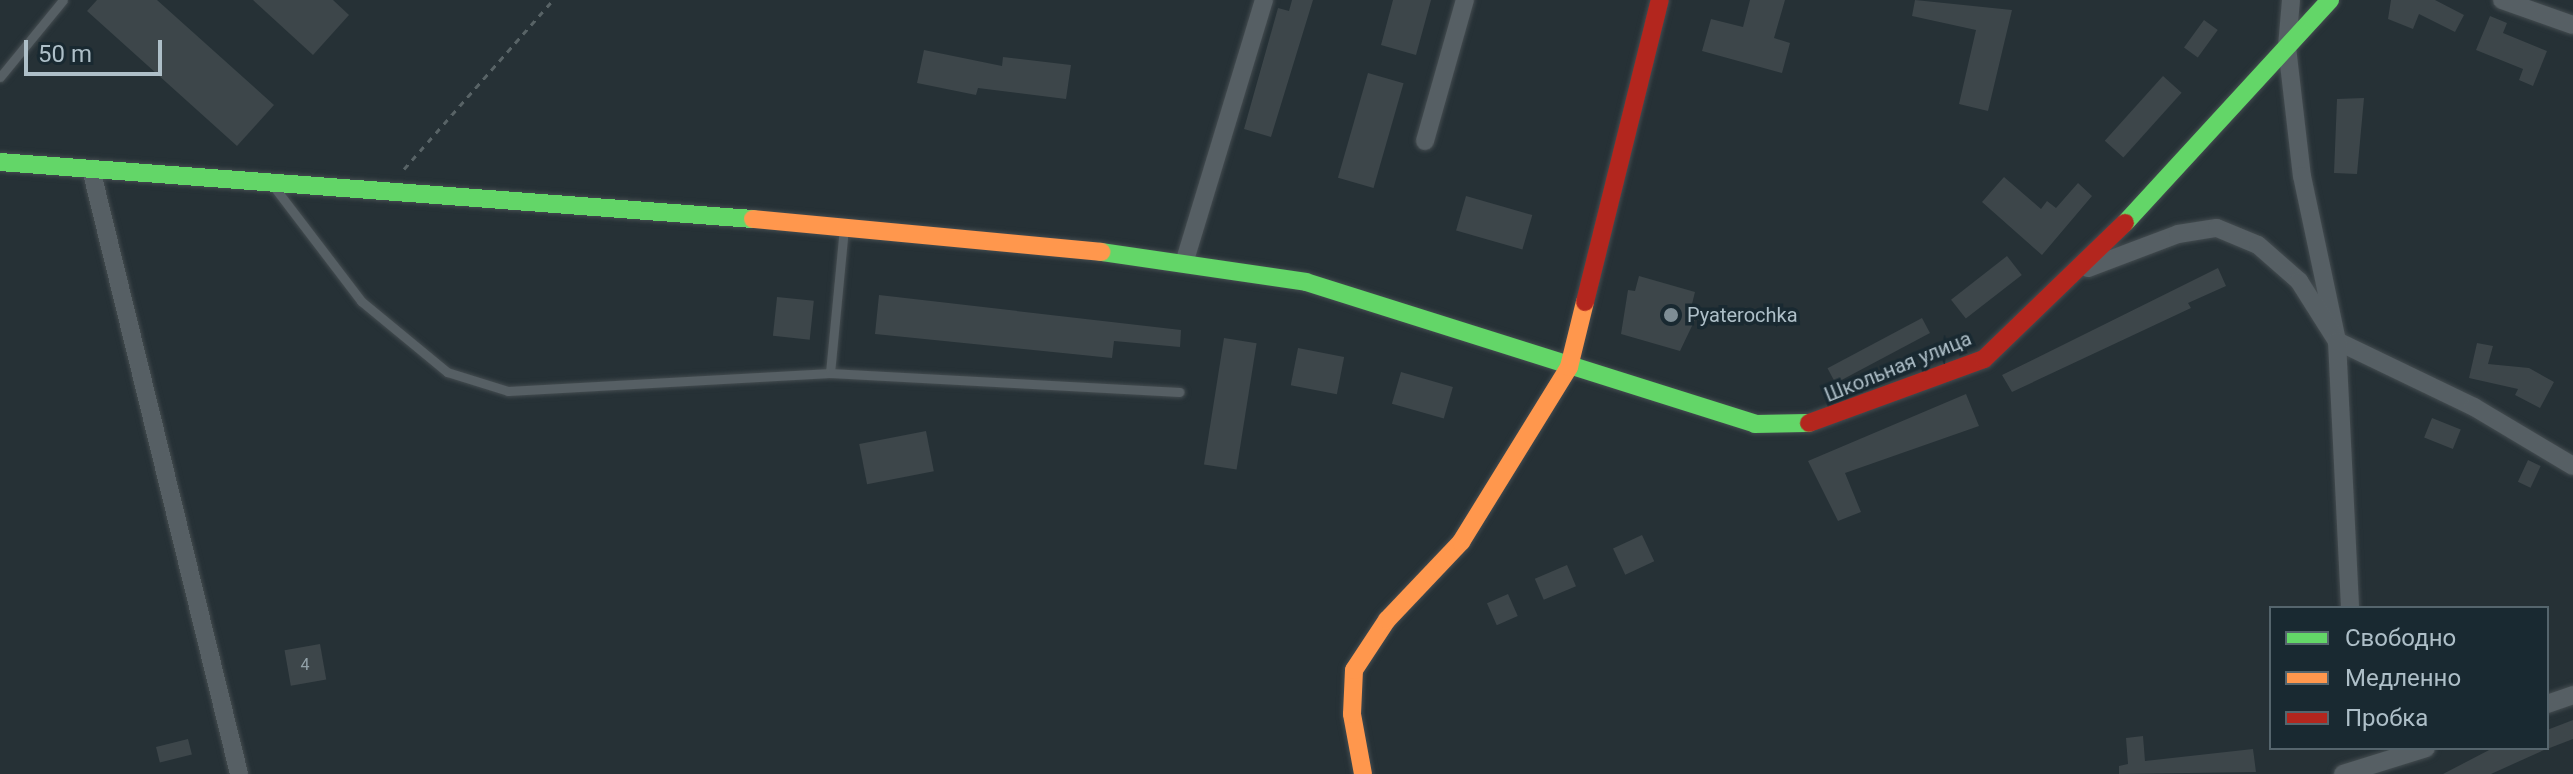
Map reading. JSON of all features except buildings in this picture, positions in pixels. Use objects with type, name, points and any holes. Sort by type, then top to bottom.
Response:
[{"type":"street","points":[[1185,260],[1264,0]]},
{"type":"street","points":[[1425,141],[1465,0]]},
{"type":"street","points":[[1363,774],[1352,714],[1354,670],[1387,620],[1461,542],[1569,367],[1660,0]]},
{"type":"street","points":[[2291,0],[2287,47],[2302,176],[2337,341],[2350,606]]},
{"type":"street","name":"Школьная улица","points":[[0,162],[385,190],[1185,260],[1306,282],[1755,424],[1818,423],[1984,359],[2083,269],[2330,0]]},
{"type":"street","points":[[2502,0],[2573,25]]},
{"type":"street","points":[[91,169],[239,774]]},
{"type":"street","points":[[2083,269],[2178,234],[2217,228],[2258,245],[2299,281],[2337,341],[2474,407],[2573,466]]},
{"type":"street","points":[[2549,703],[2573,695]]},
{"type":"street","points":[[2343,774],[2380,756],[2414,750]]},
{"type":"lane","points":[[0,77],[63,0]]},
{"type":"lane","points":[[271,182],[361,301],[447,372],[508,391],[830,373],[1179,392]]},
{"type":"lane","points":[[830,373],[844,228]]},
{"type":"path","points":[[385,190],[553,0]]},
{"type":"traffic: fast","points":[[2125,223],[2330,0]]},
{"type":"traffic: fast","points":[[0,162],[753,219]]},
{"type":"traffic: fast","points":[[1101,252],[1306,282],[1755,424],[1809,423]]},
{"type":"traffic: slow","points":[[753,219],[1101,252]]},
{"type":"traffic: slow","points":[[1363,774],[1352,714],[1354,670],[1387,620],[1461,542],[1569,367],[1585,302]]},
{"type":"traffic: jam","points":[[1585,302],[1660,0]]},
{"type":"traffic: jam","points":[[1809,423],[1984,359],[2125,223]]},
{"type":"place","name":"Pyaterochka","points":[[1671,315]]}]
